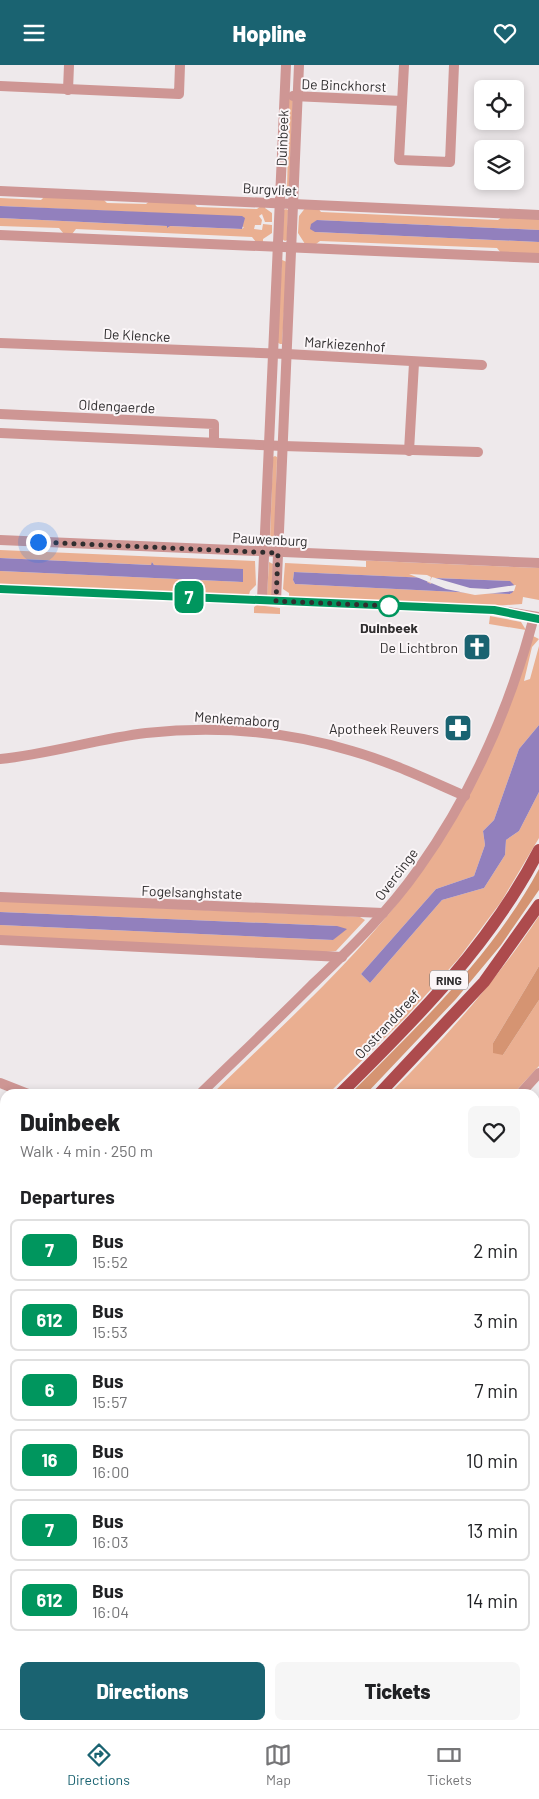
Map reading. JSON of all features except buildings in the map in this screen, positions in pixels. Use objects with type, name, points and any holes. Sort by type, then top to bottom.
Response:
[{"type":"main road","name":"Oostranddreef","points":[[345,1089],[389,1045],[458,969],[498,917],[539,850]]},
{"type":"main road","name":"RING","points":[[384,1089],[484,983],[539,905]]},
{"type":"street","points":[[68,90],[69,65]]},
{"type":"street","points":[[0,86],[179,94],[180,65]]},
{"type":"street","name":"Duinbeek","points":[[262,600],[286,65]]},
{"type":"street","name":"Duinbeek","points":[[276,601],[299,65]]},
{"type":"street","name":"De Binckhorst","points":[[404,65],[399,160],[450,162],[454,65]]},
{"type":"street","name":"De Binckhorst","points":[[285,95],[402,101]]},
{"type":"street","name":"Burgvliet","points":[[0,191],[539,215]]},
{"type":"street","points":[[0,235],[539,257]]},
{"type":"street","name":"De Klencke","points":[[0,343],[273,355]]},
{"type":"street","name":"Markiezenhof","points":[[273,355],[287,354],[414,363],[482,365]]},
{"type":"street","points":[[409,451],[414,363]]},
{"type":"street","name":"Oldengaerde","points":[[0,414],[214,424],[214,442]]},
{"type":"street","points":[[0,433],[409,451],[478,451]]},
{"type":"street","name":"Pauwenburg","points":[[0,541],[539,563]]},
{"type":"street","points":[[0,589],[494,610],[537,618]]},
{"type":"street","name":"Overcinge","points":[[205,1089],[342,957],[383,913],[419,869],[464,796],[493,737],[537,618]]},
{"type":"street","name":"Menkemaborg","points":[[0,759],[144,734],[187,730],[257,733],[320,743],[352,751],[382,761],[464,796]]},
{"type":"street","name":"Fogelsanghstate","points":[[0,897],[383,913]]},
{"type":"street","points":[[0,940],[342,957]]},
{"type":"street","points":[[525,1089],[539,1073]]},
{"type":"street","points":[[531,1082],[538,1089]]},
{"type":"street","points":[[0,1083],[15,1089]]},
{"type":"shaded area","points":[[289,99],[293,99],[289,190],[287,190]]},
{"type":"shaded area","points":[[46,195],[102,198],[107,203],[146,204],[151,200],[193,202],[197,207],[257,209],[265,205],[265,208],[272,213],[272,222],[265,222],[262,214],[259,216],[262,220],[261,225],[255,225],[254,229],[262,230],[263,224],[272,225],[272,233],[263,239],[263,242],[256,242],[252,237],[76,229],[72,234],[64,234],[59,228],[0,226],[0,218],[167,226],[168,228],[169,226],[242,229],[244,227],[177,214],[0,206],[0,198],[41,200]]},
{"type":"shaded area","points":[[0,206],[242,216],[245,218],[242,229],[170,226],[167,228],[167,226],[0,218]]},
{"type":"shaded area","points":[[306,207],[317,207],[321,212],[498,220],[503,216],[539,218],[539,230],[317,220],[315,232],[539,242],[539,255],[501,253],[497,248],[320,241],[316,244],[305,244],[298,233],[299,216]]},
{"type":"shaded area","points":[[284,210],[288,210],[287,240],[285,241],[282,239]]},
{"type":"shaded area","points":[[317,220],[539,230],[539,242],[315,232],[310,229],[311,224]]},
{"type":"shaded area","points":[[282,260],[287,262],[282,344],[280,344],[277,342]]},
{"type":"shaded area","points":[[273,457],[277,457],[275,538],[271,540]]},
{"type":"shaded area","points":[[0,550],[255,561],[256,585],[249,595],[0,584],[0,571],[243,582],[154,565],[152,562],[152,565],[0,558]]},
{"type":"shaded area","points":[[0,558],[151,565],[152,562],[154,565],[243,569],[243,582],[0,571]]},
{"type":"shaded area","points":[[353,560],[539,568],[539,600],[523,597],[522,604],[494,606],[289,597],[289,593],[283,589],[285,563],[366,567],[366,561]],"holes":[[[294,572],[428,578],[427,582],[431,584],[435,578],[510,581],[511,594],[482,593],[482,589],[477,589],[477,593],[295,584],[293,580]]]},
{"type":"shaded area","points":[[269,562],[273,564],[272,595],[267,595]]},
{"type":"shaded area","points":[[294,572],[429,578],[427,582],[431,584],[434,578],[510,581],[514,585],[513,592],[510,594],[482,593],[482,589],[477,589],[477,593],[295,584],[293,580]]},
{"type":"shaded area","points":[[257,605],[280,608],[280,614],[254,613],[254,607]]},
{"type":"shaded area","points":[[490,616],[521,622],[526,630],[489,624]]},
{"type":"shaded area","points":[[533,636],[539,639],[532,647],[524,681],[530,679],[539,646],[539,725],[519,749],[494,820],[483,831],[485,845],[474,876],[436,889],[361,974],[370,983],[442,900],[484,888],[505,855],[506,840],[519,831],[539,792],[539,838],[501,902],[459,958],[406,1017],[333,1089],[217,1089],[316,993],[356,951],[402,897],[427,863],[471,792],[506,716]]},
{"type":"shaded area","points":[[539,725],[539,792],[519,831],[506,840],[505,855],[484,888],[442,900],[370,983],[361,974],[436,889],[474,876],[485,845],[483,831],[494,820],[519,749]]},
{"type":"shaded area","points":[[539,869],[539,890],[501,945],[456,999],[371,1089],[355,1089],[453,988],[477,960],[520,901]]},
{"type":"shaded area","points":[[0,901],[345,916],[360,917],[365,920],[336,951],[326,952],[0,938],[0,925],[333,940],[337,926],[0,912]]},
{"type":"shaded area","points":[[0,912],[337,926],[347,929],[333,940],[0,925]]},
{"type":"shaded area","points":[[539,916],[539,966],[493,1043],[503,1055],[539,1000],[539,1066],[518,1089],[394,1089],[469,1009],[523,940]]},
{"type":"shaded area","points":[[539,966],[539,1000],[503,1055],[493,1053],[493,1043]]},
{"type":"pier","points":[[409,574],[427,575],[431,577],[430,581],[432,577],[470,588],[488,589],[516,585],[514,591],[475,595],[446,589]]},
{"type":"bus line","name":"7","points":[[0,589],[494,610],[539,619]]},
{"type":"place","name":"Duinbeek","points":[[389,606]]},
{"type":"place","name":"De Lichtbron","points":[[477,647]]},
{"type":"place","name":"Apotheek Reuvers","points":[[458,728]]},
{"type":"route","points":[[38,542],[278,553],[276,601],[389,606]]}]
